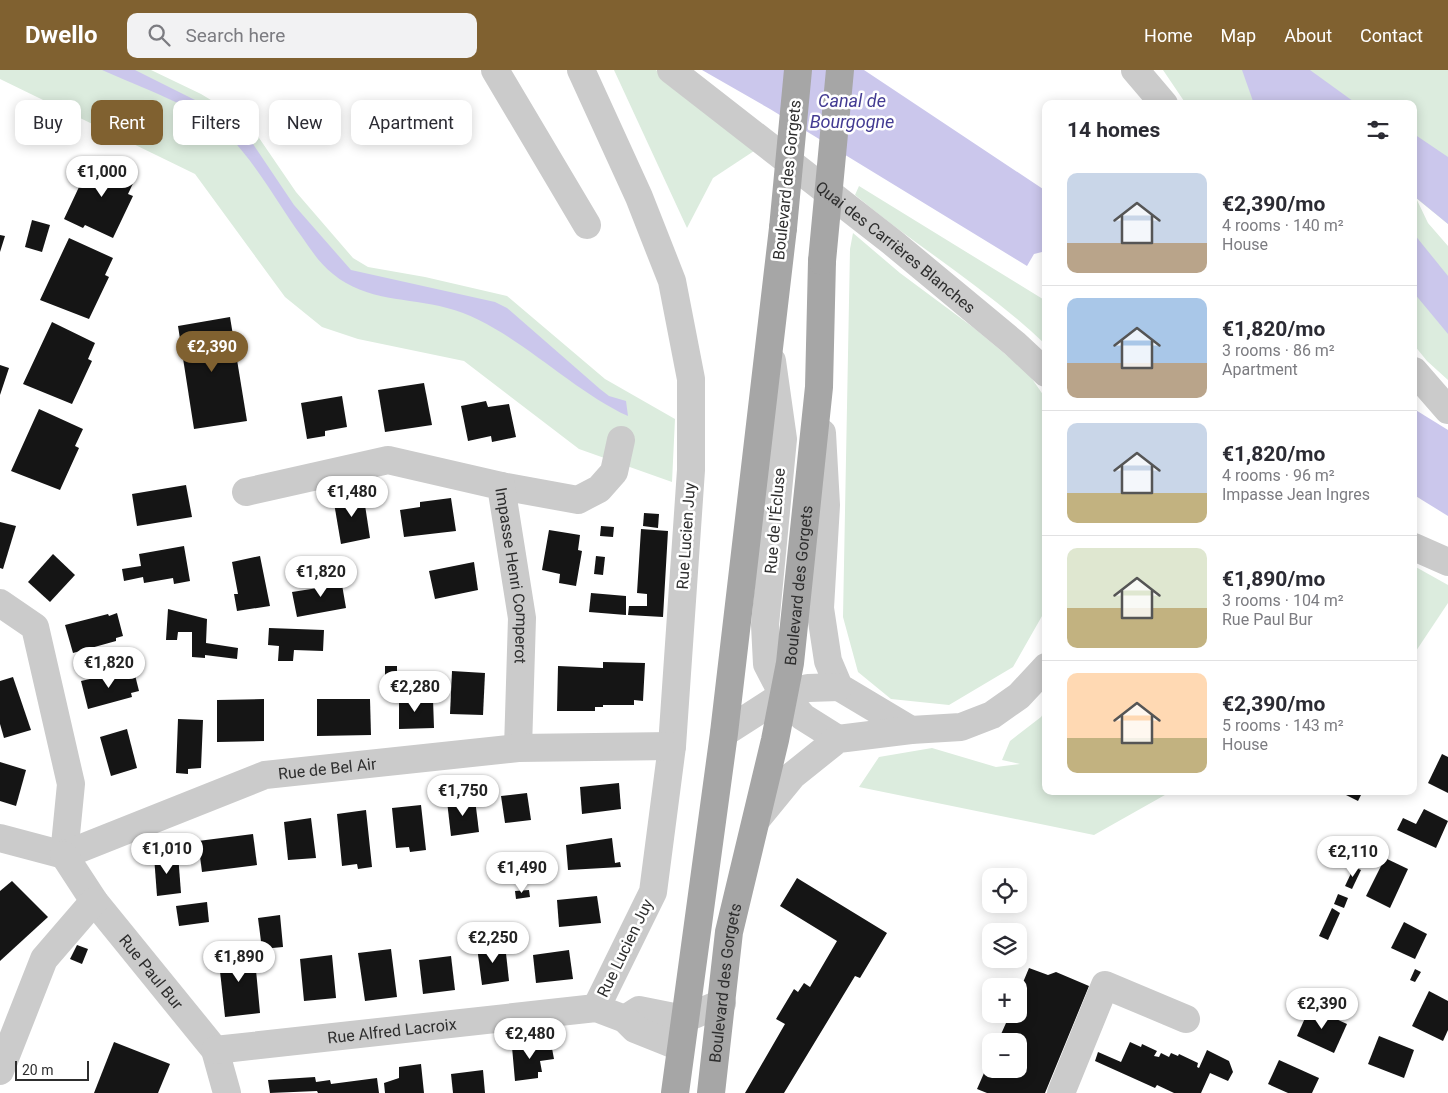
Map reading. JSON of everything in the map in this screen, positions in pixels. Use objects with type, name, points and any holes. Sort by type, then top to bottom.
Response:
[{"type":"main road","name":"Boulevard des Gorgets","points":[[675,1093],[724,733],[783,228],[798,70]]},
{"type":"main road","name":"Boulevard des Gorgets","points":[[711,1088],[730,932],[757,819],[790,663],[819,387],[822,261],[840,70]]},
{"type":"street","points":[[495,70],[587,225]]},
{"type":"street","name":"Rue Lucien Juy","points":[[581,70],[639,197],[672,281],[691,379],[691,470],[672,746],[653,892],[596,1008]]},
{"type":"street","name":"Quai des Carrières Blanches","points":[[671,70],[892,242],[1015,344],[1042,369]]},
{"type":"street","points":[[1135,70],[1161,100]]},
{"type":"street","name":"Rue de l'Écluse","points":[[770,344],[783,439],[765,625],[767,664],[783,695],[803,717],[838,739]]},
{"type":"street","points":[[1417,374],[1448,410]]},
{"type":"street","points":[[819,387],[826,505],[820,608],[828,661],[838,687]]},
{"type":"street","points":[[501,486],[578,500],[599,489],[614,472],[621,440]]},
{"type":"street","name":"Impasse Henri Comperot","points":[[246,492],[388,460],[501,486],[522,618],[518,748]]},
{"type":"street","points":[[1417,548],[1448,562]]},
{"type":"street","points":[[0,603],[35,627],[71,784],[64,855],[0,838]]},
{"type":"street","points":[[757,819],[793,775],[838,739],[911,730],[961,727],[992,715],[1019,696],[1042,671]]},
{"type":"street","points":[[724,733],[783,695],[808,688],[838,687],[911,730]]},
{"type":"street","name":"Rue de Bel Air","points":[[64,855],[265,775],[518,748],[672,746]]},
{"type":"street","name":"Rue Paul Bur","points":[[64,855],[94,901],[216,1050],[227,1093]]},
{"type":"street","points":[[0,1071],[44,958],[94,901]]},
{"type":"street","points":[[1061,1093],[1105,985],[1186,1019]]},
{"type":"street","points":[[624,1019],[639,1010],[684,1019],[722,1003]]},
{"type":"street","name":"Rue Alfred Lacroix","points":[[216,1050],[596,1008],[624,1019],[635,1029],[680,1047]]},
{"type":"street","points":[[684,1019],[711,1088]]},
{"type":"green space","points":[[0,70],[151,70],[201,94],[211,100],[173,100],[173,145],[259,145],[259,138],[296,192],[353,258],[368,267],[425,277],[507,296],[605,379],[675,419],[672,482],[579,449],[464,361],[358,339],[322,327],[285,297],[195,174],[135,145],[163,145],[163,100],[91,100],[91,123],[81,118],[81,100],[43,100],[0,79]]},
{"type":"green space","points":[[614,70],[656,70],[754,151],[713,178],[687,228]]},
{"type":"green space","points":[[1163,70],[1448,70],[1448,224],[1417,199],[1417,100],[1183,100]]},
{"type":"green space","points":[[859,186],[1042,299],[1042,341],[1000,305],[855,195]]},
{"type":"green space","points":[[1417,200],[1428,223],[1448,246],[1448,380],[1427,361],[1417,349]]},
{"type":"green space","points":[[853,233],[900,273],[974,328],[1028,373],[1042,393],[1042,616],[1013,667],[949,705],[891,699],[858,672],[843,617],[850,249]]},
{"type":"green space","points":[[1417,568],[1448,585],[1448,603],[1417,650]]},
{"type":"green space","points":[[1042,715],[1042,795],[1165,795],[1094,835],[859,787],[879,757],[932,748],[996,767],[1020,764],[1002,760],[1010,741]]},
{"type":"water","points":[[102,70],[135,70],[195,100],[173,101]]},
{"type":"water","name":"Canal de Bourgogne","points":[[702,70],[864,70],[1042,188],[1042,252],[1034,254],[1027,266],[770,109]]},
{"type":"water","points":[[1242,70],[1310,70],[1351,100],[1253,100]]},
{"type":"water","points":[[1417,136],[1448,157],[1448,224],[1417,198]]},
{"type":"water","points":[[237,145],[254,145],[294,205],[351,270],[495,302],[507,308],[600,389],[609,396],[626,401],[628,416],[583,390],[516,342],[470,316],[447,308],[373,294],[346,283],[328,270],[316,257]]},
{"type":"water","points":[[1417,238],[1448,276],[1448,334],[1417,297]]},
{"type":"water","points":[[1417,411],[1448,430],[1448,516],[1417,497]]},
{"type":"building","points":[[93,157],[136,177],[128,194],[133,196],[113,238],[85,225],[83,228],[64,219]]},
{"type":"building","points":[[32,220],[50,225],[42,252],[25,247]]},
{"type":"building","points":[[0,235],[5,236],[0,252]]},
{"type":"building","points":[[69,238],[113,258],[105,275],[109,277],[89,319],[40,300]]},
{"type":"building","points":[[230,317],[247,421],[194,429],[178,326]]},
{"type":"building","points":[[52,322],[95,343],[88,359],[92,361],[72,404],[23,384]]},
{"type":"building","points":[[0,365],[9,368],[0,395]]},
{"type":"building","points":[[424,383],[432,425],[385,432],[378,390]]},
{"type":"building","points":[[342,396],[347,427],[325,431],[325,436],[307,439],[301,403]]},
{"type":"building","points":[[486,401],[488,407],[509,404],[516,437],[492,442],[491,436],[468,441],[461,406]]},
{"type":"building","points":[[39,409],[83,429],[75,446],[79,448],[60,490],[11,471]]},
{"type":"building","points":[[186,485],[192,517],[137,526],[132,494]]},
{"type":"building","points":[[363,492],[370,538],[341,544],[333,497]]},
{"type":"building","points":[[451,498],[456,531],[404,537],[400,510],[420,507],[420,502]]},
{"type":"building","points":[[644,513],[659,514],[658,528],[643,526]]},
{"type":"building","points":[[0,522],[16,526],[3,569],[0,568]]},
{"type":"building","points":[[601,526],[614,527],[613,537],[600,536]]},
{"type":"building","points":[[641,529],[668,531],[663,617],[628,615],[629,606],[647,606],[647,594],[637,593]]},
{"type":"building","points":[[549,530],[580,535],[578,550],[582,551],[576,586],[559,583],[560,574],[542,570]]},
{"type":"building","points":[[184,546],[190,581],[174,584],[173,578],[144,583],[143,577],[124,581],[122,569],[141,566],[139,554]]},
{"type":"building","points":[[53,554],[75,575],[50,602],[28,582]]},
{"type":"building","points":[[260,556],[270,606],[237,611],[234,594],[238,594],[232,562]]},
{"type":"building","points":[[596,556],[605,557],[603,575],[594,574]]},
{"type":"building","points":[[474,562],[478,590],[435,599],[429,571]]},
{"type":"building","points":[[340,573],[346,608],[297,617],[292,592],[324,587],[322,577]]},
{"type":"building","points":[[591,593],[626,596],[626,615],[589,612]]},
{"type":"building","points":[[168,609],[207,619],[206,643],[238,648],[237,659],[205,655],[205,658],[192,657],[192,632],[178,632],[177,640],[166,640]]},
{"type":"building","points":[[117,613],[123,636],[116,638],[116,641],[73,653],[65,625]]},
{"type":"building","points":[[269,628],[324,630],[323,651],[294,650],[293,661],[278,661],[279,646],[268,645]]},
{"type":"building","points":[[603,662],[645,663],[643,701],[634,700],[634,705],[603,705],[603,707],[595,707],[595,711],[557,711],[558,666],[603,668]]},
{"type":"building","points":[[385,666],[397,666],[397,684],[385,683]]},
{"type":"building","points":[[125,671],[125,673],[134,671],[139,691],[131,693],[132,697],[88,709],[81,681]]},
{"type":"building","points":[[452,671],[485,673],[483,715],[450,714]]},
{"type":"building","points":[[13,677],[31,730],[4,738],[0,724],[0,681]]},
{"type":"building","points":[[399,692],[411,692],[412,700],[433,699],[434,728],[399,729]]},
{"type":"building","points":[[264,699],[264,741],[217,742],[217,700]]},
{"type":"building","points":[[317,699],[370,699],[371,735],[317,736]]},
{"type":"building","points":[[178,719],[203,720],[201,768],[188,769],[188,774],[176,773]]},
{"type":"building","points":[[127,729],[137,768],[111,776],[100,737]]},
{"type":"building","points":[[1442,754],[1448,757],[1448,793],[1428,783]]},
{"type":"building","points":[[0,762],[26,770],[16,806],[0,801]]},
{"type":"building","points":[[619,783],[621,809],[582,814],[580,787]]},
{"type":"building","points":[[527,793],[531,820],[505,823],[501,796]]},
{"type":"building","points":[[1346,795],[1361,795],[1358,801]]},
{"type":"building","points":[[475,799],[479,832],[451,836],[447,801]]},
{"type":"building","points":[[421,805],[426,850],[410,852],[409,847],[396,848],[392,808]]},
{"type":"building","points":[[1424,809],[1448,821],[1436,848],[1397,830],[1403,818],[1416,824]]},
{"type":"building","points":[[366,810],[372,867],[358,869],[357,864],[342,866],[337,814]]},
{"type":"building","points":[[311,818],[316,858],[288,860],[284,822]]},
{"type":"building","points":[[253,834],[257,865],[202,872],[198,841]]},
{"type":"building","points":[[612,838],[615,863],[620,862],[621,867],[568,870],[566,845]]},
{"type":"building","points":[[178,854],[181,893],[157,896],[154,856]]},
{"type":"building","points":[[1385,858],[1408,869],[1390,908],[1366,896]]},
{"type":"building","points":[[1354,867],[1361,870],[1352,889],[1345,886]]},
{"type":"building","points":[[797,878],[887,933],[860,978],[855,976],[784,1093],[745,1093],[785,1024],[776,1019],[794,989],[798,992],[804,983],[810,987],[837,941],[780,906]]},
{"type":"building","points":[[12,881],[48,917],[0,961],[0,891]]},
{"type":"building","points":[[529,890],[530,897],[516,899],[515,891]]},
{"type":"building","points":[[1338,894],[1348,898],[1344,908],[1334,904]]},
{"type":"building","points":[[597,896],[601,923],[559,927],[557,900]]},
{"type":"building","points":[[207,902],[209,922],[179,926],[176,906]]},
{"type":"building","points":[[1332,908],[1340,913],[1328,940],[1319,936]]},
{"type":"building","points":[[280,915],[283,947],[262,949],[258,918]]},
{"type":"building","points":[[1404,922],[1427,934],[1415,959],[1391,948]]},
{"type":"building","points":[[505,944],[509,981],[482,985],[477,947]]},
{"type":"building","points":[[77,945],[88,949],[82,964],[70,959]]},
{"type":"building","points":[[254,949],[260,1013],[225,1017],[218,953]]},
{"type":"building","points":[[391,949],[397,997],[365,1001],[358,953]]},
{"type":"building","points":[[569,950],[573,979],[536,983],[533,955]]},
{"type":"building","points":[[332,955],[336,998],[304,1001],[300,959]]},
{"type":"building","points":[[451,956],[455,990],[423,994],[419,960]]},
{"type":"building","points":[[1029,968],[1048,975],[1056,972],[1089,986],[1045,1093],[987,1093],[977,1089],[982,1078],[1027,1078],[1027,1033],[1002,1033],[1006,1023],[1027,1023],[1027,978],[1025,978]]},
{"type":"building","points":[[1415,969],[1421,972],[1415,982],[1410,980]]},
{"type":"building","points":[[1429,991],[1448,1001],[1448,1030],[1443,1041],[1412,1026]]},
{"type":"building","points":[[1310,1007],[1347,1024],[1334,1053],[1297,1036]]},
{"type":"building","points":[[1379,1036],[1414,1050],[1404,1078],[1368,1064]]},
{"type":"building","points":[[114,1042],[170,1064],[158,1093],[94,1093]]},
{"type":"building","points":[[1130,1042],[1141,1047],[1142,1044],[1157,1051],[1154,1056],[1159,1057],[1161,1053],[1169,1057],[1171,1053],[1178,1056],[1179,1054],[1198,1063],[1197,1067],[1199,1068],[1207,1050],[1229,1061],[1233,1072],[1228,1081],[1210,1073],[1201,1093],[1174,1093],[1157,1085],[1155,1088],[1095,1061],[1098,1052],[1121,1062]]},
{"type":"building","points":[[551,1043],[554,1059],[540,1061],[542,1072],[538,1072],[538,1078],[515,1081],[512,1047]]},
{"type":"building","points":[[1279,1060],[1319,1078],[1312,1093],[1288,1093],[1268,1084]]},
{"type":"building","points":[[421,1064],[424,1093],[385,1093],[384,1083],[399,1078],[399,1067]]},
{"type":"building","points":[[483,1070],[485,1093],[453,1093],[451,1074]]},
{"type":"building","points":[[315,1077],[316,1082],[330,1080],[331,1084],[377,1078],[379,1093],[318,1093],[317,1091],[270,1093],[268,1080]]}]
